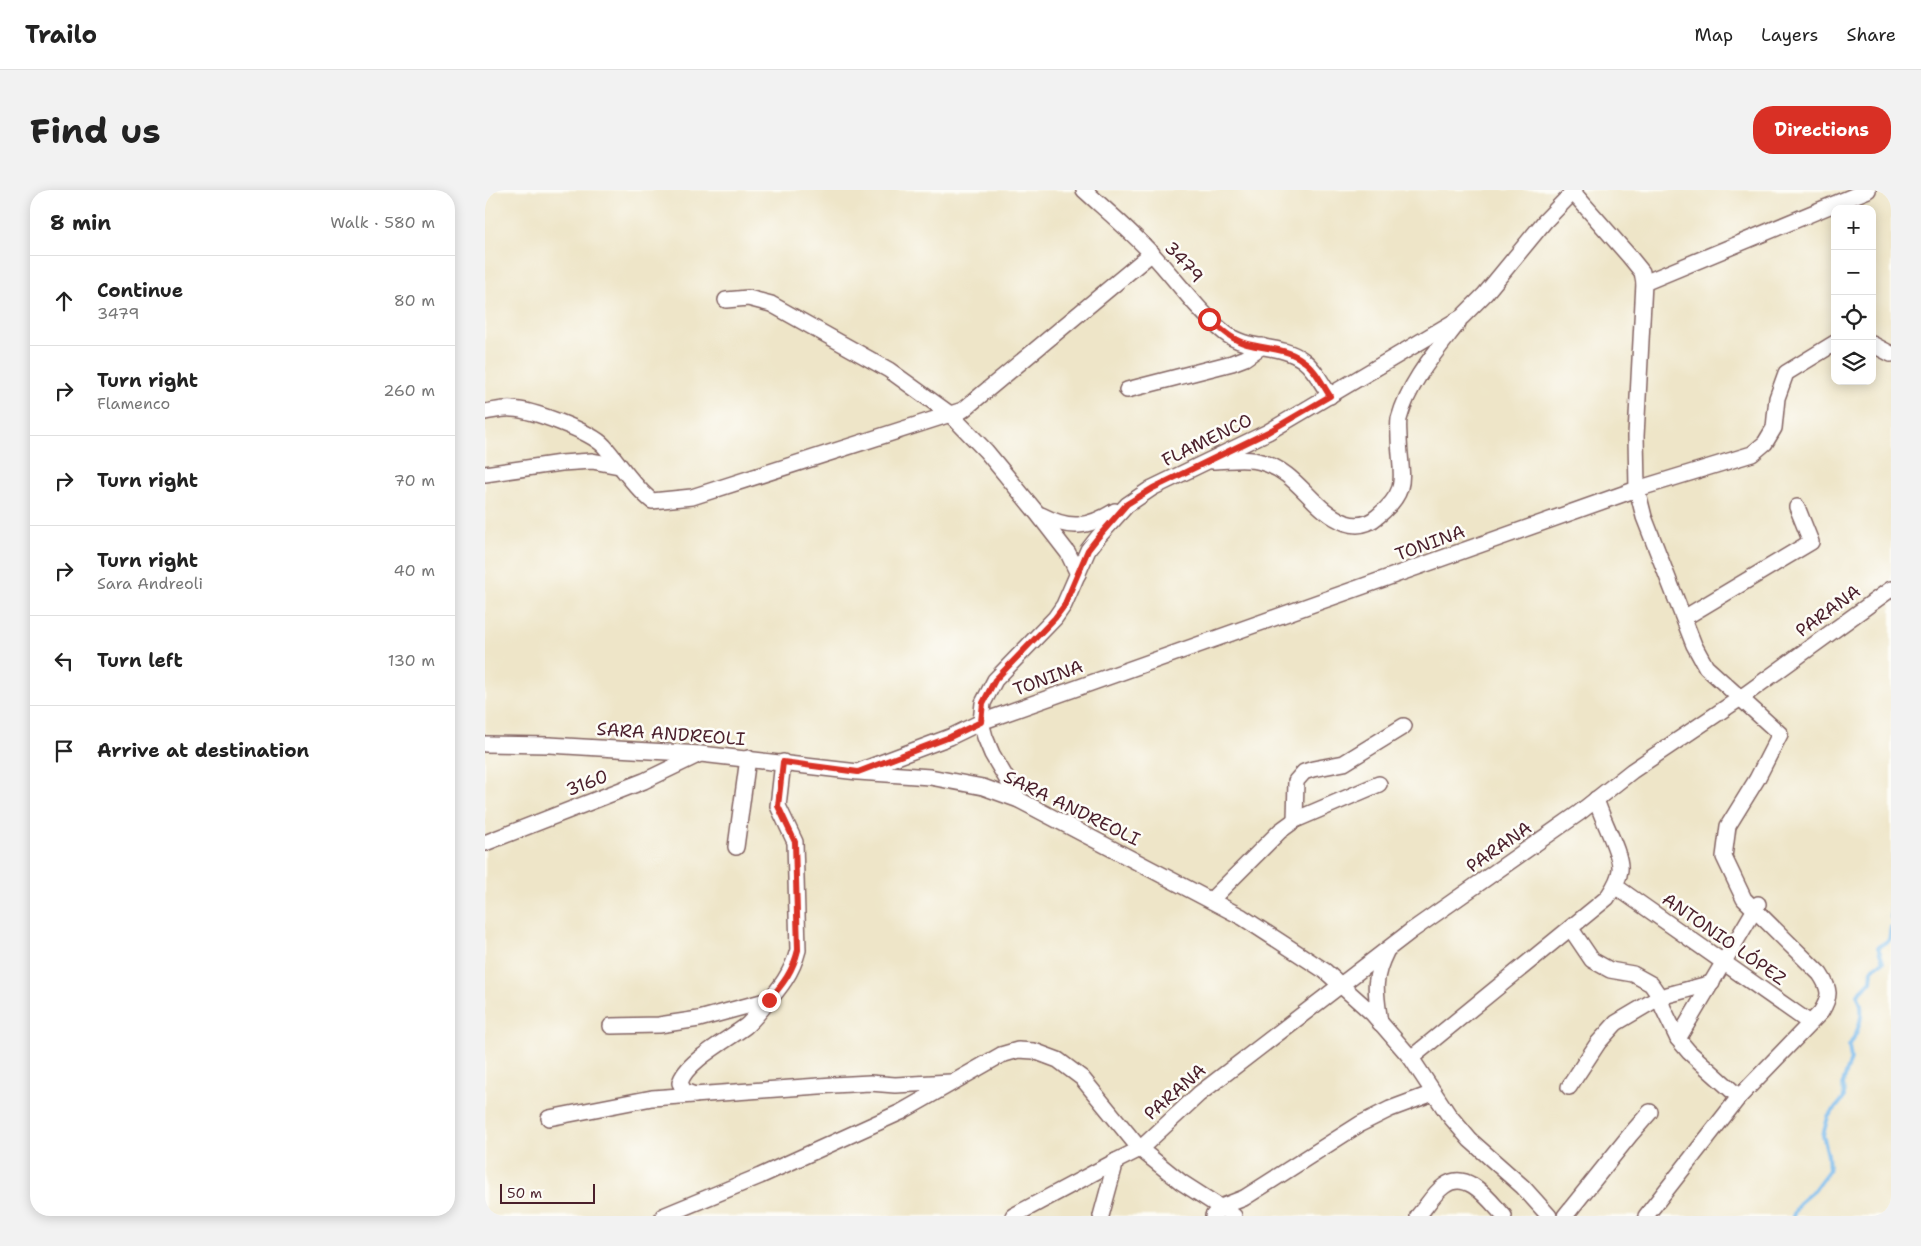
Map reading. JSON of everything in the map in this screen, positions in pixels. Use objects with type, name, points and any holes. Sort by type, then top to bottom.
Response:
[{"type":"street","name":"3479","points":[[1084,190],[1152,253],[1209,319],[1227,335],[1246,344],[1293,354],[1312,369],[1330,396]]},
{"type":"street","points":[[1645,283],[1868,190]]},
{"type":"street","points":[[1573,191],[1595,219],[1629,256],[1641,272],[1645,283],[1636,436],[1637,489],[1644,517],[1694,645],[1706,667],[1739,699],[1780,734],[1757,779],[1728,826],[1724,857],[1743,898],[1757,907],[1819,974],[1827,986],[1827,1001],[1821,1012],[1739,1097],[1646,1216]]},
{"type":"street","name":"FLAMENCO","points":[[981,722],[983,703],[995,680],[1055,618],[1064,606],[1088,550],[1127,504],[1153,488],[1268,432],[1462,317],[1485,294],[1545,221],[1573,191]]},
{"type":"street","points":[[485,412],[511,409],[543,415],[577,430],[602,444],[640,492],[651,501],[692,497],[963,410],[1152,253]]},
{"type":"street","points":[[726,300],[748,298],[771,304],[889,370],[950,414],[986,451],[1037,513],[1068,553],[1078,574]]},
{"type":"street","points":[[1206,462],[1259,461],[1272,465],[1289,475],[1323,510],[1347,523],[1361,525],[1371,522],[1392,505],[1400,492],[1402,479],[1399,421],[1413,386],[1422,370],[1462,317]]},
{"type":"street","name":"TONINA","points":[[858,772],[950,737],[981,722],[1637,489],[1752,454],[1765,443],[1774,428],[1777,398],[1786,373],[1831,345]]},
{"type":"street","points":[[1127,390],[1232,363],[1245,358],[1262,346]]},
{"type":"street","points":[[1876,346],[1891,354]]},
{"type":"street","points":[[485,474],[561,463],[591,462],[619,466]]},
{"type":"street","points":[[1037,513],[1055,522],[1075,526],[1098,522],[1127,504]]},
{"type":"street","points":[[1684,618],[1811,542],[1797,507]]},
{"type":"street","name":"PARANA","points":[[1013,1216],[1140,1149],[1199,1094],[1389,947],[1891,589]]},
{"type":"street","points":[[981,722],[992,754],[1019,800]]},
{"type":"street","points":[[1295,820],[1296,781],[1304,772],[1344,763],[1404,726]]},
{"type":"street","name":"SARA ANDREOLI","points":[[485,744],[549,745],[701,754],[858,772],[930,777],[983,787],[1019,800],[1243,917],[1325,970],[1380,1023],[1411,1058],[1433,1093],[1470,1140],[1523,1186],[1549,1216]]},
{"type":"street","name":"3160","points":[[485,842],[644,781],[701,754]]},
{"type":"street","points":[[736,847],[748,758]]},
{"type":"street","points":[[652,1098],[682,1076],[690,1066],[748,1024],[784,983],[794,966],[798,950],[795,842],[778,806],[783,762]]},
{"type":"street","points":[[1211,900],[1280,831],[1295,820],[1379,784]]},
{"type":"street","points":[[1411,1058],[1571,930],[1607,898],[1615,886],[1621,870],[1619,858],[1599,811],[1596,799]]},
{"type":"street","name":"ANTONIO LÓPEZ","points":[[1615,886],[1810,1023]]},
{"type":"street","points":[[1678,1039],[1757,907]]},
{"type":"street","points":[[1571,930],[1592,960],[1610,970],[1633,974],[1651,984],[1659,996],[1678,1039],[1689,1052],[1739,1097]]},
{"type":"street","points":[[1380,1023],[1375,987],[1379,967],[1389,947]]},
{"type":"street","points":[[1569,1087],[1598,1043],[1616,1023],[1659,996],[1712,983]]},
{"type":"street","points":[[611,1026],[659,1025],[699,1019],[769,1000]]},
{"type":"street","points":[[663,1216],[760,1176],[901,1112],[1001,1055],[1019,1050],[1034,1051],[1057,1060],[1082,1078],[1140,1149],[1217,1211],[1234,1216]]},
{"type":"street","points":[[682,1076],[680,1082],[684,1091],[695,1095]]},
{"type":"street","points":[[549,1118],[652,1098],[833,1085],[895,1085],[955,1081]]},
{"type":"street","points":[[1217,1211],[1244,1198],[1360,1124],[1390,1109],[1433,1093]]},
{"type":"street","points":[[1565,1216],[1650,1112]]},
{"type":"street","points":[[1101,1216],[1116,1161]]},
{"type":"street","points":[[1418,1216],[1444,1186],[1455,1180],[1473,1184],[1504,1216]]},
{"type":"waterway","points":[[1891,902],[1891,918]]},
{"type":"waterway","points":[[1793,1216],[1799,1203],[1814,1190],[1829,1170],[1828,1155],[1823,1135],[1828,1117],[1844,1098],[1843,1083],[1851,1059],[1849,1046],[1858,1028],[1861,1014],[1860,1001],[1857,995],[1871,981],[1872,969],[1883,962],[1878,947],[1889,940],[1891,927]]},
{"type":"route","points":[[769,1000],[784,983],[794,966],[798,950],[795,842],[778,806],[783,762],[858,772],[950,737],[981,722],[983,703],[995,680],[1055,618],[1064,606],[1088,550],[1127,504],[1153,488],[1268,432],[1330,396],[1312,369],[1293,354],[1246,344],[1227,335],[1209,319]]}]
